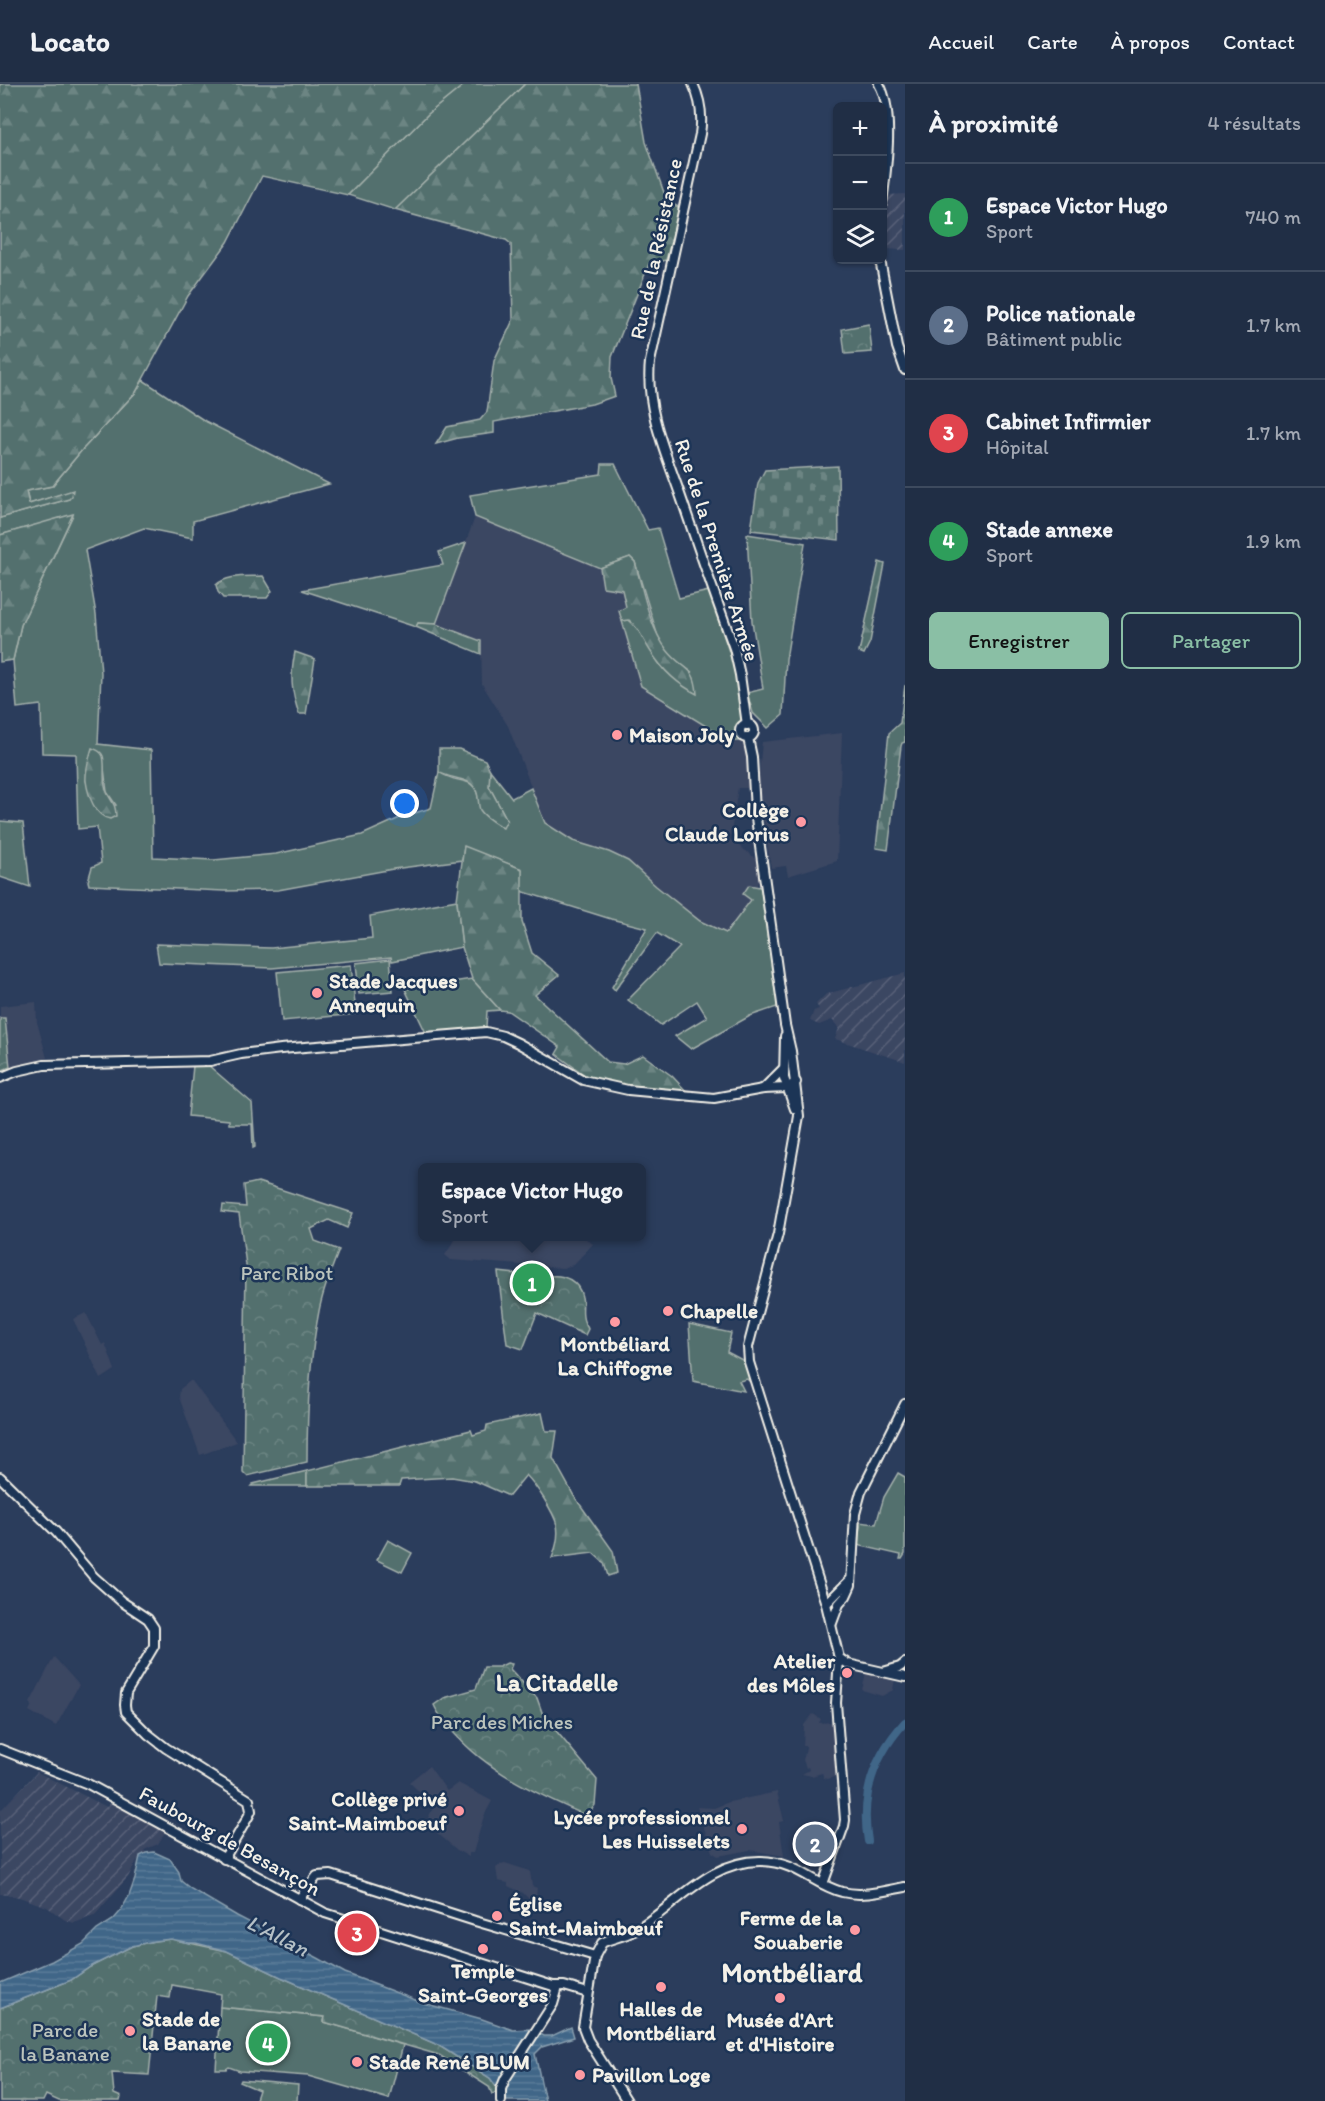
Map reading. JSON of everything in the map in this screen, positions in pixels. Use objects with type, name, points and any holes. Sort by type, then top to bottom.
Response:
[{"type":"street","name":"Rue de la Résistance","points":[[657,423],[648,378],[702,121],[698,95],[693,84]]},
{"type":"street","points":[[879,84],[887,107],[886,156]]},
{"type":"street","points":[[881,264],[897,347],[905,370]]},
{"type":"street","name":"Rue de la Première Armée","points":[[657,423],[734,648],[740,675],[747,724],[742,726],[741,733],[743,737],[748,738],[755,812],[785,1025]]},
{"type":"street","points":[[785,1025],[786,1088],[794,1104],[797,1132]]},
{"type":"street","points":[[785,1025],[796,1082],[799,1116],[778,1234],[748,1343],[749,1362],[826,1604],[839,1658],[836,1703],[844,1820],[826,1885]]},
{"type":"street","points":[[0,1078],[37,1066],[210,1061],[280,1049],[486,1032],[512,1040],[583,1080],[628,1090],[704,1098],[725,1097],[763,1089],[786,1088],[796,1082]]},
{"type":"street","points":[[784,1068],[794,1073]]},
{"type":"street","points":[[763,1089],[784,1068]]},
{"type":"street","points":[[832,1624],[839,1604],[850,1588],[856,1506],[905,1404]]},
{"type":"street","points":[[0,1477],[56,1532],[100,1583],[152,1623],[156,1635],[154,1646],[126,1693],[124,1705],[132,1719],[166,1748],[249,1800],[251,1811],[224,1859]]},
{"type":"street","points":[[826,1604],[850,1580]]},
{"type":"street","points":[[822,1591],[835,1595]]},
{"type":"street","points":[[826,1604],[839,1604]]},
{"type":"street","points":[[839,1658],[848,1664],[903,1679]]},
{"type":"street","points":[[881,1672],[903,1667]]},
{"type":"street","name":"Faubourg de Besançon","points":[[0,1749],[103,1791],[224,1859],[342,1920],[558,1987],[564,1986],[588,1993]]},
{"type":"street","points":[[627,2101],[585,2034],[584,2019],[588,1993],[595,1956],[602,1943],[632,1932],[724,1867],[749,1861],[769,1861],[789,1866],[841,1892],[864,1895],[905,1887]]},
{"type":"street","points":[[813,1877],[830,1864]]},
{"type":"street","points":[[299,1899],[317,1876],[331,1875],[457,1916],[595,1956]]},
{"type":"street","points":[[501,2099],[505,2079],[553,2004],[558,1987]]},
{"type":"shaded area","points":[[905,194],[905,250],[887,249],[887,195]]},
{"type":"shaded area","points":[[475,517],[600,568],[603,586],[622,589],[641,686],[747,741],[749,788],[738,788],[730,839],[759,861],[763,872],[757,885],[749,885],[743,894],[751,900],[727,933],[700,921],[628,861],[609,852],[573,841],[545,823],[508,726],[482,684],[481,641],[436,624]]},
{"type":"shaded area","name":"Collège Claude Lorius","points":[[842,733],[837,861],[788,876],[786,866],[771,868],[758,783],[762,742]]},
{"type":"shaded area","points":[[905,973],[905,1062],[835,1039],[839,1028],[832,1020],[819,1025],[810,1021],[814,1011],[819,1009],[816,1004],[826,994]]},
{"type":"shaded area","points":[[36,1002],[37,1022],[47,1058],[10,1067],[5,1018],[0,1018],[0,1006]]},
{"type":"shaded area","points":[[454,1241],[589,1241],[593,1244],[573,1265],[563,1268],[451,1260],[445,1255]]},
{"type":"shaded area","points":[[86,1313],[102,1345],[105,1343],[115,1370],[101,1379],[73,1319]]},
{"type":"shaded area","points":[[190,1381],[237,1442],[200,1455],[179,1397],[180,1389]]},
{"type":"shaded area","points":[[54,1657],[79,1685],[56,1726],[29,1711],[32,1705],[30,1703]]},
{"type":"shaded area","points":[[866,1672],[895,1679],[893,1690],[882,1696],[862,1690]]},
{"type":"shaded area","points":[[813,1714],[821,1719],[819,1723],[833,1722],[837,1776],[828,1779],[824,1778],[822,1773],[812,1776],[802,1774],[809,1770],[803,1760],[806,1749],[806,1746],[803,1746],[804,1725]]},
{"type":"shaded area","name":"Collège privé Saint-Maimboeuf","points":[[429,1766],[447,1791],[458,1783],[492,1801],[484,1816],[473,1853],[469,1853],[469,1857],[436,1832],[436,1826],[428,1823],[427,1820],[434,1806],[409,1782]]},
{"type":"shaded area","points":[[37,1772],[107,1807],[112,1801],[166,1831],[158,1844],[144,1850],[146,1853],[137,1861],[128,1877],[94,1916],[74,1923],[65,1920],[47,1907],[19,1897],[0,1894],[0,1811]]},
{"type":"shaded area","name":"Lycée professionnel Les Huisselets","points":[[777,1792],[784,1821],[779,1822],[784,1856],[750,1850],[718,1856],[712,1852],[697,1807],[714,1808],[729,1802]]},
{"type":"shaded area","points":[[154,1852],[170,1859],[179,1872],[181,1881],[191,1889],[345,1973],[423,2003],[513,2030],[531,2029],[544,2036],[552,2036],[571,2027],[574,2037],[542,2047],[535,2054],[545,2101],[507,2101],[490,2078],[438,2045],[227,1951],[196,1943],[171,1939],[132,1946],[90,1967],[71,1980],[0,2008],[0,1983],[52,1961],[83,1944],[97,1930],[113,1920],[129,1896],[140,1856]]},
{"type":"shaded area","points":[[505,1863],[530,1871],[532,1886],[537,1888],[536,1898],[533,1897],[530,1900],[523,1893],[508,1886],[508,1883],[498,1881],[496,1868]]},
{"type":"green space","points":[[0,84],[465,84],[428,114],[348,195],[262,176],[228,242],[188,296],[136,392],[52,486],[26,491],[29,504],[73,490],[72,496],[69,499],[0,518]]},
{"type":"green space","points":[[465,84],[525,84],[395,210],[348,195],[428,114]]},
{"type":"green space","points":[[525,84],[636,84],[646,142],[667,201],[680,208],[666,260],[649,264],[612,357],[611,378],[615,396],[592,404],[494,422],[494,433],[436,444],[447,427],[480,420],[487,412],[494,361],[513,320],[511,244],[506,240],[395,210]]},
{"type":"green space","points":[[869,324],[872,352],[845,354],[842,329]]},
{"type":"green space","points":[[143,380],[205,421],[329,484],[193,521],[193,538],[144,528],[85,550],[96,614],[101,673],[98,744],[151,750],[153,857],[214,860],[276,854],[362,835],[402,817],[431,808],[439,772],[447,777],[472,784],[480,809],[507,820],[489,786],[490,770],[512,798],[531,788],[545,823],[573,841],[609,852],[628,861],[700,921],[726,933],[751,900],[743,894],[749,885],[765,888],[778,997],[777,1007],[750,1016],[691,1049],[675,1036],[707,1017],[697,1001],[661,1025],[628,1000],[680,947],[657,933],[615,990],[612,987],[647,928],[521,891],[522,869],[464,847],[462,860],[393,869],[278,890],[224,891],[89,885],[92,867],[101,863],[97,827],[78,829],[76,754],[42,753],[41,705],[17,708],[13,660],[21,625],[73,515],[0,535],[0,518],[69,499],[72,491],[29,504],[26,491],[52,486],[136,392]],"holes":[[[104,768],[107,792],[116,805],[96,810],[86,780]]]},
{"type":"green space","points":[[602,464],[615,464],[648,530],[658,528],[679,598],[709,591],[743,694],[747,741],[730,741],[641,686],[622,621],[629,620],[634,625],[663,669],[692,672],[673,659],[659,640],[635,562],[630,557],[600,568],[475,517],[470,495],[601,474]]},
{"type":"green space","points":[[838,466],[839,540],[751,530],[758,483],[765,470]]},
{"type":"green space","points":[[73,514],[21,625],[13,660],[0,662],[0,535]]},
{"type":"green space","points":[[747,534],[805,543],[786,659],[783,715],[768,728],[753,713],[747,693],[763,689],[752,621]]},
{"type":"green space","points":[[466,543],[436,624],[418,623],[416,627],[302,590],[443,565],[439,552]]},
{"type":"green space","points":[[630,557],[635,562],[647,608],[661,641],[673,657],[691,672],[697,694],[683,686],[666,671],[648,648],[633,623],[629,620],[622,621],[619,611],[626,607],[622,590],[603,587],[600,568]]},
{"type":"green space","points":[[879,562],[885,564],[870,642],[864,654],[859,652]]},
{"type":"green space","points":[[263,576],[272,591],[267,598],[223,598],[216,585],[226,579]]},
{"type":"green space","points":[[418,623],[436,624],[481,641],[481,654],[416,627]]},
{"type":"green space","points":[[295,652],[315,659],[306,714],[299,714],[294,698],[292,669]]},
{"type":"green space","points":[[905,685],[905,742],[901,746],[888,850],[876,848],[889,733],[900,723]]},
{"type":"green space","points":[[92,748],[103,756],[105,786],[116,811],[116,816],[110,819],[96,810],[88,793],[86,773]]},
{"type":"green space","points":[[439,749],[459,749],[485,760],[490,770],[489,786],[507,820],[503,828],[487,818],[480,810],[477,792],[471,784],[439,772]]},
{"type":"green space","points":[[0,821],[23,823],[30,887],[0,877]]},
{"type":"green space","points":[[464,846],[522,869],[522,922],[532,953],[559,975],[535,995],[608,1062],[624,1064],[643,1055],[672,1076],[688,1093],[609,1083],[589,1078],[556,1054],[560,1047],[508,1011],[500,1010],[472,979],[462,947],[457,900]]},
{"type":"green space","points":[[457,900],[462,947],[392,961],[391,957],[272,968],[159,963],[156,944],[271,948],[372,938],[370,916]]},
{"type":"green space","points":[[390,959],[393,991],[359,994],[356,963]]},
{"type":"green space","name":"Stade Jacques Annequin","points":[[351,965],[356,1014],[282,1021],[277,972]]},
{"type":"green space","points":[[472,979],[500,1010],[487,1011],[486,1027],[426,1033],[405,989]]},
{"type":"green space","points":[[0,1018],[5,1018],[10,1067],[0,1071]]},
{"type":"green space","points":[[208,1065],[252,1103],[255,1147],[253,1148],[252,1124],[229,1124],[229,1120],[188,1116],[193,1066]]},
{"type":"green space","name":"Parc Ribot","points":[[258,1182],[353,1213],[347,1228],[329,1220],[311,1229],[315,1241],[339,1250],[323,1295],[313,1349],[309,1386],[307,1462],[247,1476],[243,1472],[246,1265],[239,1214],[222,1212],[223,1205],[246,1207],[244,1185]]},
{"type":"green space","points":[[498,1272],[516,1274],[515,1292],[531,1295],[531,1298],[534,1298],[534,1295],[548,1296],[550,1276],[560,1276],[570,1280],[578,1287],[582,1297],[583,1318],[588,1329],[585,1335],[537,1313],[523,1349],[507,1344]]},
{"type":"green space","points":[[689,1324],[731,1333],[727,1352],[746,1362],[753,1385],[747,1379],[739,1381],[744,1391],[693,1381]]},
{"type":"green space","points":[[542,1413],[546,1431],[557,1431],[553,1458],[574,1496],[613,1551],[617,1573],[608,1576],[604,1563],[593,1553],[552,1558],[557,1542],[557,1525],[544,1498],[526,1475],[509,1496],[475,1481],[452,1477],[401,1480],[399,1486],[307,1486],[307,1471],[471,1430],[473,1435],[486,1431],[487,1425]]},
{"type":"green space","points":[[307,1471],[307,1486],[251,1486],[253,1484]]},
{"type":"green space","points":[[898,1473],[905,1477],[905,1554],[902,1559],[900,1559],[901,1555],[857,1545],[859,1522],[876,1524],[884,1497]]},
{"type":"green space","points":[[388,1540],[412,1553],[402,1572],[377,1560]]},
{"type":"green space","name":"Parc des Miches","points":[[507,1663],[512,1664],[510,1669],[537,1698],[543,1715],[597,1780],[595,1805],[587,1816],[533,1791],[498,1771],[453,1732],[436,1709],[434,1705],[444,1698],[476,1689],[484,1667],[499,1667]]},
{"type":"green space","name":"Parc de la Banane","points":[[171,1939],[227,1951],[438,2045],[490,2078],[497,2092],[492,2094],[489,2087],[439,2055],[324,2022],[325,2017],[220,2007],[221,1994],[172,1985],[170,1998],[157,1996],[149,2075],[112,2073],[114,2094],[121,2097],[120,2101],[59,2101],[46,2095],[43,2101],[0,2101],[0,2008],[71,1980],[90,1967],[132,1946]]},
{"type":"green space","points":[[220,2007],[325,2017],[324,2022],[403,2045],[389,2099],[308,2076],[240,2071],[229,2067],[216,2069]]},
{"type":"green space","points":[[241,2080],[298,2085],[297,2101],[256,2099],[259,2090],[240,2082]]},
{"type":"waterway","points":[[868,1841],[866,1808],[872,1777],[885,1748],[905,1722]]},
{"type":"place","name":"Maison Joly","points":[[617,735]]},
{"type":"place","name":"Collège Claude Lorius","points":[[801,822]]},
{"type":"place","name":"Stade Jacques Annequin","points":[[317,993]]},
{"type":"place","name":"Espace Victor Hugo","points":[[532,1283]]},
{"type":"place","name":"Chapelle","points":[[668,1311]]},
{"type":"place","name":"Montbéliard La Chiffogne","points":[[615,1322]]},
{"type":"place","name":"Atelier des Môles","points":[[847,1673]]},
{"type":"place","name":"Collège privé Saint-Maimboeuf","points":[[459,1811]]},
{"type":"place","name":"Lycée professionnel Les Huisselets","points":[[742,1829]]},
{"type":"place","name":"Police nationale","points":[[815,1844]]},
{"type":"place","name":"Église Saint-Maimbœuf","points":[[497,1916]]},
{"type":"place","name":"Ferme de la Souaberie","points":[[855,1930]]},
{"type":"place","name":"Cabinet Infirmier","points":[[357,1933]]},
{"type":"place","name":"Temple Saint-Georges","points":[[483,1949]]},
{"type":"place","name":"Halles de Montbéliard","points":[[661,1987]]},
{"type":"place","name":"Musée d'Art et d'Histoire","points":[[780,1998]]},
{"type":"place","name":"Stade de la Banane","points":[[130,2031]]},
{"type":"place","name":"Stade annexe","points":[[268,2043]]},
{"type":"place","name":"Stade René BLUM","points":[[357,2062]]},
{"type":"place","name":"Pavillon Loge","points":[[580,2075]]},
{"type":"district","name":"La Citadelle","points":[[557,1683]]},
{"type":"district","name":"Montbéliard","points":[[792,1973]]},
{"type":"water label","name":"L'Allan","points":[[278,1935]]}]
